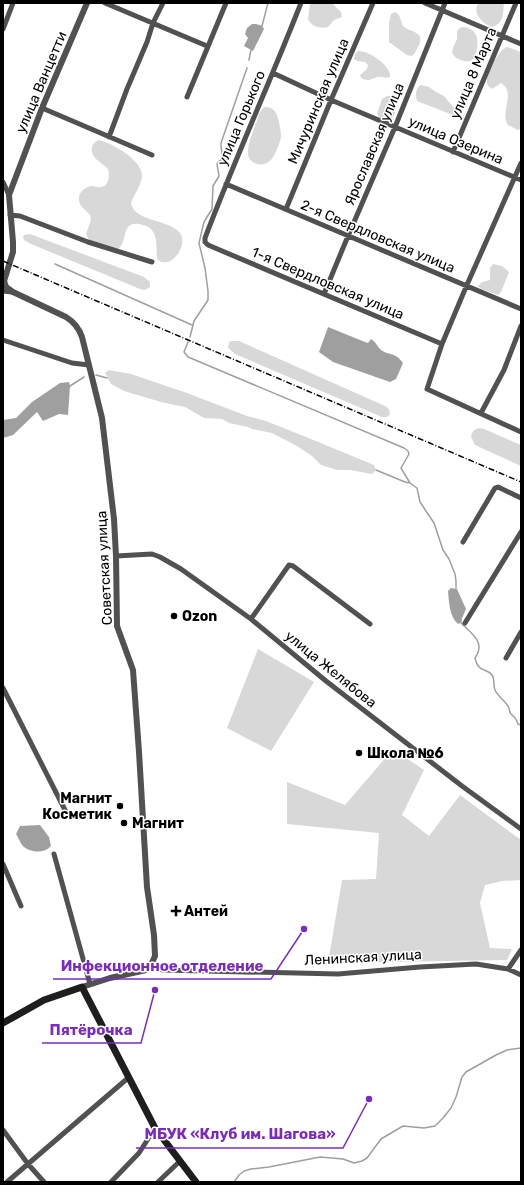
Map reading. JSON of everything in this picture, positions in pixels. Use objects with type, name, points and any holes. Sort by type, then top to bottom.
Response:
[{"type":"main road","points":[[3,1023],[44,1000],[82,987],[155,1128],[196,1182]]},
{"type":"street","points":[[3,29],[13,3]]},
{"type":"street","name":"улица Ванцетти","points":[[13,292],[4,284],[13,252],[9,195],[42,108],[87,3]]},
{"type":"street","points":[[105,3],[207,46]]},
{"type":"street","points":[[109,137],[126,88],[163,3]]},
{"type":"street","points":[[187,97],[226,3]]},
{"type":"street","name":"улица Горького","points":[[205,242],[205,238],[226,184],[301,3]]},
{"type":"street","name":"Мичуринская улица","points":[[286,209],[373,3]]},
{"type":"street","points":[[425,3],[521,44]]},
{"type":"street","name":"Ярославская улица","points":[[324,294],[395,127],[445,3]]},
{"type":"street","name":"улица 8 Марта","points":[[453,152],[516,3]]},
{"type":"street","name":"улица Озерина","points":[[273,73],[331,100],[521,180]]},
{"type":"street","points":[[42,108],[152,155]]},
{"type":"street","points":[[521,163],[442,344],[427,389],[521,432]]},
{"type":"street","points":[[3,182],[9,195]]},
{"type":"street","name":"2-я Свердловская улица","points":[[226,184],[521,310]]},
{"type":"street","points":[[10,215],[20,216],[88,242],[152,262]]},
{"type":"street","name":"1-я Свердловская улица","points":[[205,242],[208,245],[442,344]]},
{"type":"street","points":[[3,291],[13,292]]},
{"type":"street","name":"Советская улица","points":[[13,292],[66,317],[74,322],[80,330],[102,418],[113,513],[116,556],[117,626],[133,670],[146,887],[154,935],[155,956],[151,965]]},
{"type":"street","points":[[481,413],[504,370],[521,326]]},
{"type":"street","points":[[3,340],[72,363],[89,365]]},
{"type":"street","points":[[463,542],[493,490],[498,487],[521,498]]},
{"type":"street","points":[[465,623],[521,532]]},
{"type":"street","name":"улица Желябова","points":[[116,556],[152,554],[181,568],[251,619],[332,686],[462,786],[521,829]]},
{"type":"street","points":[[251,619],[289,565],[293,566],[370,624]]},
{"type":"street","points":[[506,658],[521,632]]},
{"type":"street","points":[[3,688],[67,814]]},
{"type":"street","points":[[54,854],[90,984]]},
{"type":"street","points":[[3,864],[21,906]]},
{"type":"street","points":[[508,969],[521,950]]},
{"type":"street","name":"Ленинская улица","points":[[151,965],[162,970],[338,974],[476,964],[508,969],[521,976]]},
{"type":"street","points":[[82,987],[146,970],[151,965]]},
{"type":"street","points":[[7,1182],[128,1078]]},
{"type":"street","points":[[111,1182],[139,1153],[155,1128]]},
{"type":"street","points":[[3,1130],[28,1164],[44,1182]]},
{"type":"street","points":[[158,1182],[180,1161]]},
{"type":"shaded area","points":[[310,3],[332,3],[341,12],[342,17],[334,20],[328,27],[316,27],[308,19]]},
{"type":"shaded area","points":[[479,3],[504,3],[501,21],[496,26],[492,27],[481,20],[476,10]]},
{"type":"shaded area","points":[[395,12],[399,15],[403,26],[420,37],[419,45],[412,56],[407,55],[389,42],[389,23],[391,14]]},
{"type":"shaded area","points":[[252,24],[262,26],[264,29],[253,51],[244,46],[248,38],[245,34],[247,28]]},
{"type":"shaded area","points":[[463,27],[472,30],[477,37],[477,48],[474,58],[468,61],[456,58],[452,53],[457,39],[457,31]]},
{"type":"shaded area","points":[[507,47],[521,52],[521,129],[518,130],[508,125],[506,120],[505,114],[508,92],[506,87],[501,83],[492,89],[487,83],[487,78],[494,62],[500,52]]},
{"type":"shaded area","points":[[358,51],[368,53],[383,64],[390,73],[390,77],[377,77],[368,80],[361,78],[360,75],[367,69],[368,65],[365,62],[354,59],[355,54]]},
{"type":"shaded area","points":[[421,85],[429,87],[444,96],[453,107],[463,112],[462,115],[458,117],[417,101],[416,92]]},
{"type":"shaded area","points":[[387,96],[391,96],[396,99],[394,115],[389,121],[380,118],[377,114],[382,99]]},
{"type":"shaded area","points":[[265,107],[274,110],[276,113],[281,136],[280,142],[272,159],[267,163],[256,164],[248,156],[248,148],[259,114]]},
{"type":"shaded area","points":[[99,140],[119,149],[133,159],[138,165],[142,177],[131,203],[138,214],[175,228],[180,233],[182,244],[177,255],[172,260],[162,262],[157,259],[156,238],[152,230],[143,225],[130,225],[125,233],[123,243],[116,250],[89,240],[86,234],[91,220],[90,215],[81,205],[79,198],[81,192],[86,188],[92,186],[104,186],[108,180],[108,169],[94,157],[92,151],[94,143]]},
{"type":"shaded area","points":[[30,234],[144,277],[150,282],[150,287],[145,290],[140,289],[31,244],[24,240],[23,237],[24,235]]},
{"type":"shaded area","points":[[493,264],[502,266],[509,272],[501,292],[498,295],[481,289],[478,286],[482,282],[490,280],[490,268]]},
{"type":"shaded area","points":[[328,327],[368,343],[371,339],[383,351],[400,359],[403,363],[396,379],[390,382],[333,362],[319,352]]},
{"type":"shaded area","points":[[239,341],[385,406],[389,409],[390,414],[387,417],[382,417],[235,354],[228,348],[229,342]]},
{"type":"shaded area","points":[[109,370],[131,374],[247,416],[266,421],[374,465],[376,470],[372,474],[350,470],[337,470],[321,465],[312,456],[297,446],[272,433],[229,423],[222,419],[204,418],[185,407],[161,402],[124,391],[111,384],[105,373]]},
{"type":"shaded area","points":[[69,382],[68,415],[59,414],[43,421],[37,412],[13,435],[3,438],[3,420],[16,418],[32,402],[60,383]]},
{"type":"shaded area","points":[[479,428],[521,445],[521,466],[475,445],[471,437],[474,431]]},
{"type":"shaded area","points":[[451,588],[457,589],[466,609],[460,623],[458,624],[453,617],[450,608],[448,591]]},
{"type":"shaded area","points":[[258,649],[314,682],[271,751],[227,728]]},
{"type":"shaded area","points":[[393,749],[424,770],[402,815],[429,836],[460,795],[521,840],[521,880],[502,881],[485,885],[480,903],[490,948],[512,949],[507,960],[328,963],[342,880],[376,879],[379,833],[287,824],[287,782],[345,805]]},
{"type":"shaded area","points":[[40,825],[49,837],[51,846],[48,849],[36,852],[28,850],[22,845],[16,834],[20,826]]},
{"type":"waterway","points":[[262,26],[268,3]]},
{"type":"waterway","points":[[249,60],[251,50]]},
{"type":"waterway","points":[[190,337],[194,321],[208,300],[205,268],[199,243],[204,222],[212,209],[213,186],[219,176],[217,164],[223,157],[221,143],[247,68]]},
{"type":"waterway","points":[[55,264],[192,325]]},
{"type":"waterway","points":[[188,342],[184,352],[188,357],[408,451],[409,454],[401,468],[410,483],[417,488],[420,502],[434,523],[443,550],[449,559],[455,574],[456,588]]},
{"type":"waterway","points":[[96,375],[107,378]]},
{"type":"waterway","points":[[70,386],[84,377]]},
{"type":"waterway","points":[[376,470],[410,483]]},
{"type":"waterway","points":[[461,620],[461,623],[473,635],[478,643],[479,647],[475,658],[478,666],[492,675],[496,692],[508,706],[510,713],[518,724],[521,725]]},
{"type":"waterway","points":[[234,1182],[244,1171],[320,1157],[343,1159],[354,1163],[362,1161],[367,1158],[381,1139],[403,1126],[424,1128],[435,1126],[451,1108],[462,1077],[466,1072],[507,1050],[521,1048]]},
{"type":"railway","points":[[3,261],[521,482]]},
{"type":"place","name":"Ozon","points":[[174,616]]},
{"type":"place","name":"Школа №6","points":[[359,753]]},
{"type":"place","name":"Магнит Косметик","points":[[120,806]]},
{"type":"place","name":"Магнит","points":[[124,823]]},
{"type":"place","name":"Антей","points":[[176,911]]},
{"type":"place","name":"Инфекционное отделение","points":[[304,929]]},
{"type":"place","name":"Пятёрочка","points":[[155,990]]},
{"type":"place","name":"МБУК «Клуб им. Шагова»","points":[[369,1099]]}]
